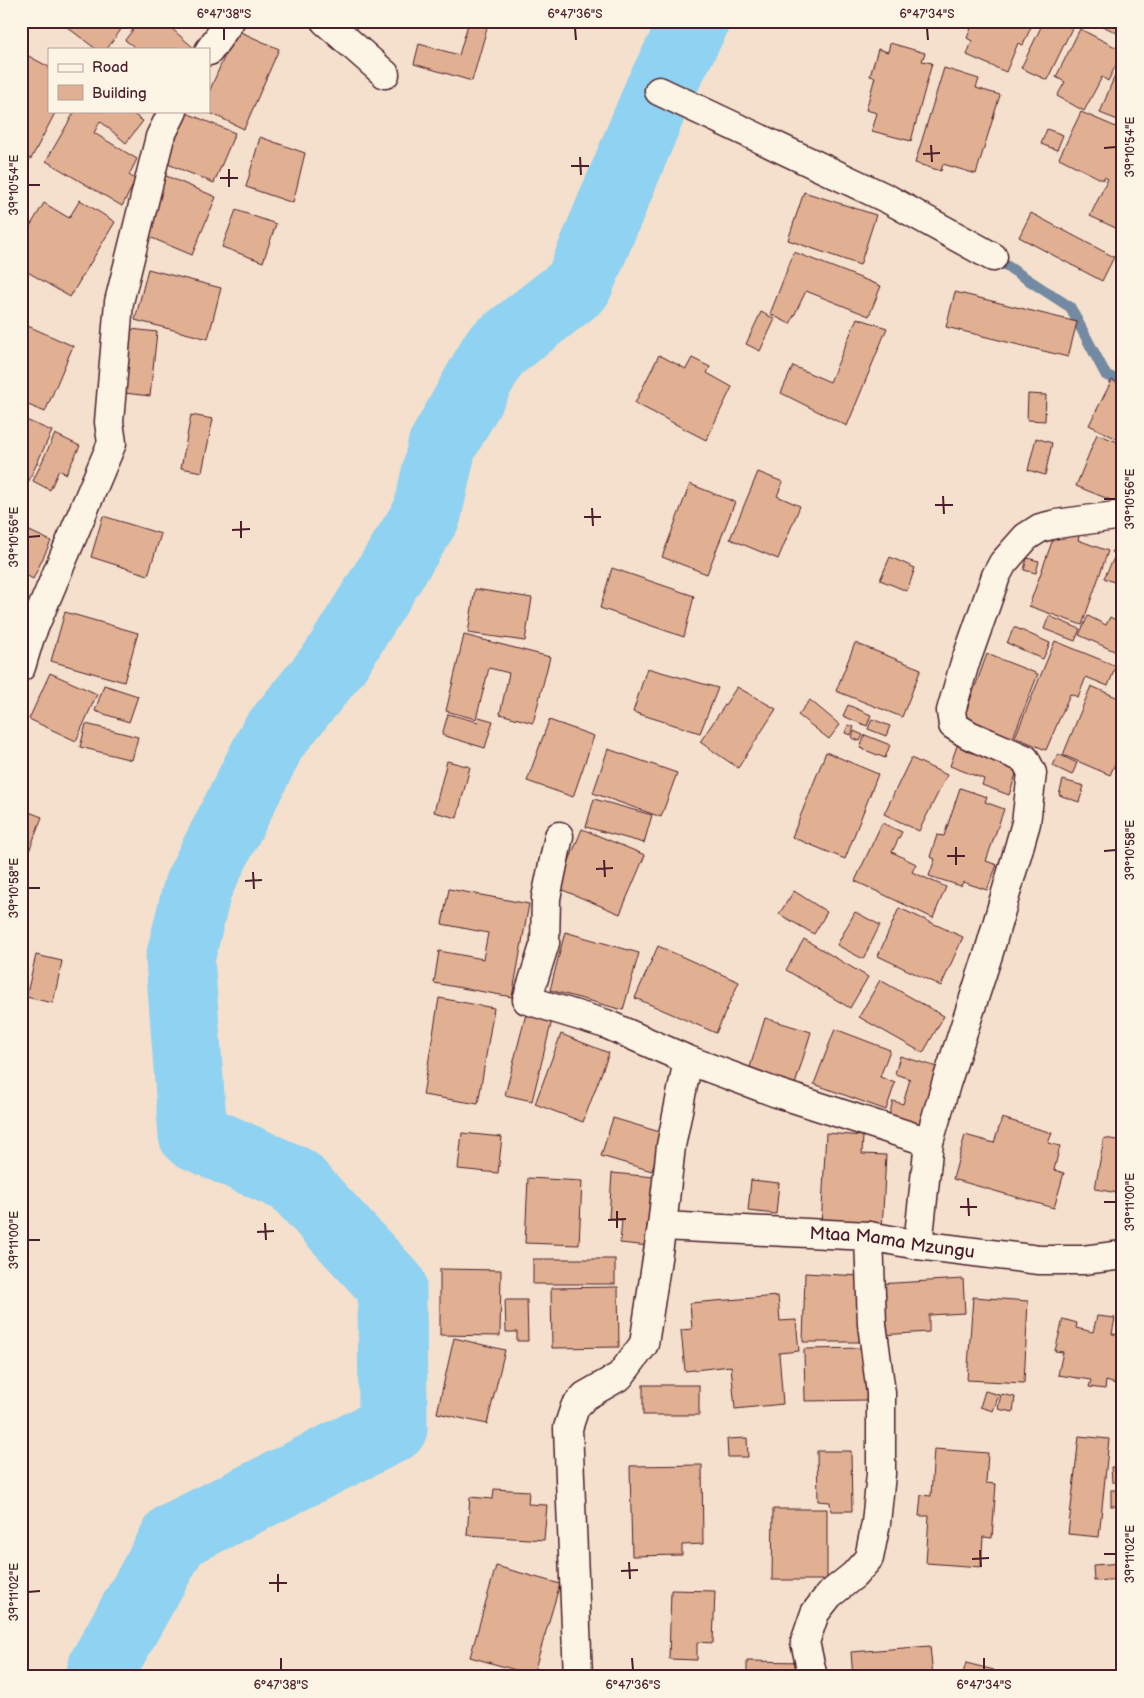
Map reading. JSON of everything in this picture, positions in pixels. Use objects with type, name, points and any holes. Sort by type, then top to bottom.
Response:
[{"type":"street","points":[[210,51],[230,21]]},
{"type":"street","points":[[325,21],[385,74]]},
{"type":"street","points":[[659,91],[888,199],[993,257]]},
{"type":"street","points":[[21,667],[25,636],[112,443],[109,422],[119,302],[160,137],[172,112]]},
{"type":"street","points":[[918,1245],[928,1142],[989,952],[1026,823],[1032,773],[1025,759],[969,735],[953,725],[952,711],[964,666],[996,576],[1003,563],[1026,537],[1040,528],[1056,524],[1123,514]]},
{"type":"street","points":[[559,836],[546,898],[545,943],[527,1000],[606,1024],[688,1060],[777,1093],[928,1142]]},
{"type":"street","points":[[578,1677],[568,1428],[575,1407],[585,1396],[620,1376],[644,1344],[662,1226],[671,1146],[688,1060]]},
{"type":"street","name":"Mtaa Mama Mzungu","points":[[662,1226],[869,1236],[918,1245],[1039,1260],[1083,1260],[1123,1255]]},
{"type":"street","points":[[813,1677],[805,1642],[814,1613],[829,1595],[854,1575],[869,1558],[876,1523],[881,1474],[881,1394],[872,1324],[869,1236]]},
{"type":"building","points":[[59,21],[127,21],[108,48],[95,48]]},
{"type":"building","points":[[140,21],[163,21],[194,48],[136,48],[125,40]]},
{"type":"building","points":[[469,21],[489,21],[472,81],[414,64],[419,44],[459,55]]},
{"type":"building","points":[[937,21],[957,21],[955,27]]},
{"type":"building","points":[[974,21],[981,24],[982,21],[1028,21],[1026,25],[1031,27],[1023,45],[1018,43],[1006,72],[967,55],[972,41],[967,38]]},
{"type":"building","points":[[1044,21],[1058,21],[1072,28],[1047,80],[1021,68]]},
{"type":"building","points":[[1093,21],[1123,21],[1123,36]]},
{"type":"building","points":[[1080,29],[1123,51],[1108,81],[1102,77],[1084,111],[1057,96],[1065,82],[1056,77]]},
{"type":"building","points":[[236,30],[279,49],[244,129],[208,112],[210,112],[210,90]]},
{"type":"building","points":[[890,43],[925,53],[922,61],[932,63],[911,141],[872,131],[877,113],[866,110],[875,77],[870,76],[878,49],[888,52]]},
{"type":"building","points":[[21,52],[48,66],[48,112],[55,112],[31,159],[21,154]]},
{"type":"building","points":[[1118,67],[1123,69],[1123,122],[1100,113]]},
{"type":"building","points":[[944,68],[979,79],[976,88],[1000,95],[976,174],[943,164],[941,171],[915,163]]},
{"type":"building","points":[[74,112],[130,112],[143,121],[126,143],[100,121],[94,133],[137,159],[129,175],[136,180],[122,206],[46,161]]},
{"type":"building","points":[[184,112],[235,133],[214,183],[163,162]]},
{"type":"building","points":[[1081,112],[1123,130],[1123,223],[1120,230],[1090,216],[1108,179],[1104,177],[1103,180],[1059,158]]},
{"type":"building","points":[[1047,129],[1063,135],[1057,150],[1041,144]]},
{"type":"building","points":[[260,137],[305,153],[293,203],[246,187]]},
{"type":"building","points":[[164,175],[216,197],[192,255],[140,233]]},
{"type":"building","points":[[804,192],[876,215],[860,265],[788,240]]},
{"type":"building","points":[[80,200],[115,222],[70,297],[21,268],[21,241],[44,203],[69,218]]},
{"type":"building","points":[[236,210],[276,224],[263,262],[222,247]]},
{"type":"building","points":[[1031,213],[1114,257],[1102,281],[1019,237]]},
{"type":"building","points":[[794,252],[881,286],[869,316],[806,291],[790,324],[770,314]]},
{"type":"building","points":[[148,269],[221,288],[208,339],[135,320]]},
{"type":"building","points":[[955,292],[1077,322],[1068,357],[946,327]]},
{"type":"building","points":[[761,312],[775,319],[760,351],[746,344]]},
{"type":"building","points":[[857,318],[887,328],[847,426],[781,393],[793,366],[830,382]]},
{"type":"building","points":[[21,323],[73,346],[45,412],[21,402]]},
{"type":"building","points":[[131,329],[157,332],[150,396],[124,393]]},
{"type":"building","points":[[659,355],[686,369],[692,358],[710,367],[707,373],[732,387],[706,440],[635,403]]},
{"type":"building","points":[[1112,380],[1123,386],[1123,442],[1089,425]]},
{"type":"building","points":[[1028,394],[1046,395],[1045,421],[1027,420]]},
{"type":"building","points":[[191,415],[213,419],[202,472],[181,468]]},
{"type":"building","points":[[21,418],[52,431],[24,491],[21,489]]},
{"type":"building","points":[[55,434],[80,446],[66,474],[59,470],[50,490],[33,481]]},
{"type":"building","points":[[1097,434],[1123,444],[1123,505],[1076,486]]},
{"type":"building","points":[[1036,438],[1052,443],[1045,475],[1028,470]]},
{"type":"building","points":[[758,472],[783,482],[777,496],[800,506],[778,559],[730,539]]},
{"type":"building","points":[[690,484],[735,502],[707,574],[662,557]]},
{"type":"building","points":[[103,516],[161,534],[148,575],[91,557]]},
{"type":"building","points":[[1058,525],[1080,533],[1078,540],[1108,551],[1082,625],[1029,606]]},
{"type":"building","points":[[21,527],[51,541],[33,579],[26,575],[21,584]]},
{"type":"building","points":[[1123,530],[1123,586],[1104,578],[1116,554],[1112,552]]},
{"type":"building","points":[[890,557],[915,568],[907,591],[880,580]]},
{"type":"building","points":[[1027,558],[1039,561],[1036,573],[1024,570]]},
{"type":"building","points":[[612,568],[694,596],[684,637],[600,608]]},
{"type":"building","points":[[475,589],[532,598],[525,641],[468,633]]},
{"type":"building","points":[[65,612],[138,633],[124,682],[51,661]]},
{"type":"building","points":[[1049,616],[1080,629],[1075,641],[1044,629]]},
{"type":"building","points":[[1088,616],[1106,625],[1110,617],[1123,624],[1123,655],[1079,635]]},
{"type":"building","points":[[1014,627],[1050,643],[1043,659],[1007,643]]},
{"type":"building","points":[[464,635],[550,657],[533,723],[500,714],[509,673],[489,668],[476,719],[446,711]]},
{"type":"building","points":[[1055,641],[1116,666],[1108,686],[1086,677],[1078,697],[1070,694],[1046,750],[1015,737]]},
{"type":"building","points":[[855,643],[921,669],[902,717],[836,691]]},
{"type":"building","points":[[987,654],[1038,674],[1012,740],[963,720]]},
{"type":"building","points":[[647,668],[718,688],[700,733],[633,712]]},
{"type":"building","points":[[50,673],[97,694],[76,741],[29,719]]},
{"type":"building","points":[[104,685],[138,696],[129,722],[95,711]]},
{"type":"building","points":[[1091,686],[1123,700],[1123,746],[1110,775],[1063,755]]},
{"type":"building","points":[[737,687],[776,709],[738,768],[700,742]]},
{"type":"building","points":[[810,700],[840,725],[829,739],[798,715]]},
{"type":"building","points":[[848,705],[871,715],[867,726],[843,716]]},
{"type":"building","points":[[448,714],[478,722],[479,717],[493,721],[485,748],[442,735]]},
{"type":"building","points":[[872,719],[890,726],[886,736],[868,729]]},
{"type":"building","points":[[549,720],[594,736],[573,797],[527,781]]},
{"type":"building","points":[[86,724],[138,737],[132,760],[80,747]]},
{"type":"building","points":[[848,725],[854,727],[851,735],[845,733]]},
{"type":"building","points":[[854,731],[863,735],[860,741],[852,738]]},
{"type":"building","points":[[865,735],[890,745],[885,758],[860,748]]},
{"type":"building","points":[[958,743],[1019,765],[1009,795],[982,785],[984,779],[950,766]]},
{"type":"building","points":[[608,749],[677,773],[661,817],[593,793]]},
{"type":"building","points":[[826,752],[878,774],[845,859],[792,837]]},
{"type":"building","points":[[1058,754],[1077,763],[1072,775],[1053,766]]},
{"type":"building","points":[[911,758],[947,775],[919,831],[884,814]]},
{"type":"building","points":[[447,761],[470,767],[457,818],[434,812]]},
{"type":"building","points":[[1063,780],[1084,786],[1079,802],[1059,795]]},
{"type":"building","points":[[960,788],[987,797],[985,802],[1004,809],[986,861],[997,865],[987,890],[963,882],[961,886],[929,876],[935,859],[930,857],[937,835],[944,836]]},
{"type":"building","points":[[594,799],[652,815],[644,843],[586,827]]},
{"type":"building","points":[[21,809],[42,817],[26,859],[21,857]]},
{"type":"building","points":[[882,823],[902,832],[892,852],[916,864],[912,872],[946,887],[933,918],[855,881]]},
{"type":"building","points":[[582,829],[645,855],[620,914],[558,888]]},
{"type":"building","points":[[449,889],[529,904],[512,997],[434,983],[439,951],[483,959],[488,933],[442,924]]},
{"type":"building","points":[[794,891],[827,912],[814,934],[779,914]]},
{"type":"building","points":[[899,908],[963,937],[941,986],[878,956]]},
{"type":"building","points":[[855,912],[880,925],[863,959],[837,945]]},
{"type":"building","points":[[565,932],[639,953],[623,1010],[550,990]]},
{"type":"building","points":[[804,939],[868,977],[850,1008],[786,970]]},
{"type":"building","points":[[658,946],[739,982],[716,1033],[635,998]]},
{"type":"building","points":[[36,955],[62,961],[53,1003],[26,997]]},
{"type":"building","points":[[880,980],[944,1016],[923,1053],[859,1017]]},
{"type":"building","points":[[439,998],[494,1008],[478,1104],[423,1095]]},
{"type":"building","points":[[526,1014],[552,1020],[532,1101],[505,1095]]},
{"type":"building","points":[[765,1018],[811,1032],[794,1088],[748,1074]]},
{"type":"building","points":[[835,1029],[890,1050],[880,1077],[895,1083],[886,1110],[814,1084]]},
{"type":"building","points":[[561,1034],[609,1053],[583,1122],[535,1104]]},
{"type":"building","points":[[900,1056],[937,1067],[918,1131],[887,1122],[893,1101],[903,1104],[910,1079],[895,1074]]},
{"type":"building","points":[[613,1118],[663,1133],[652,1171],[601,1156]]},
{"type":"building","points":[[1002,1118],[1052,1133],[1048,1143],[1060,1146],[1054,1170],[1064,1173],[1054,1208],[953,1179],[965,1135],[994,1143]]},
{"type":"building","points":[[462,1133],[502,1137],[498,1173],[458,1169]]},
{"type":"building","points":[[826,1133],[863,1136],[862,1154],[886,1155],[882,1230],[821,1227]]},
{"type":"building","points":[[1104,1138],[1123,1141],[1123,1202],[1116,1201],[1118,1193],[1095,1189]]},
{"type":"building","points":[[612,1173],[654,1177],[649,1246],[620,1243],[622,1220],[609,1218]]},
{"type":"building","points":[[528,1178],[582,1181],[579,1245],[525,1243]]},
{"type":"building","points":[[751,1180],[779,1183],[776,1214],[748,1211]]},
{"type":"building","points":[[533,1259],[615,1259],[615,1284],[533,1284]]},
{"type":"building","points":[[440,1269],[501,1270],[500,1336],[440,1335]]},
{"type":"building","points":[[805,1273],[860,1276],[863,1342],[803,1342]]},
{"type":"building","points":[[963,1279],[965,1313],[929,1315],[929,1332],[880,1335],[877,1284]]},
{"type":"building","points":[[618,1287],[619,1347],[552,1348],[551,1288]]},
{"type":"building","points":[[778,1296],[780,1321],[796,1320],[799,1351],[779,1353],[783,1404],[735,1409],[731,1366],[685,1371],[681,1330],[692,1329],[690,1303]]},
{"type":"building","points":[[973,1297],[1028,1301],[1024,1383],[967,1380]]},
{"type":"building","points":[[505,1300],[527,1300],[528,1341],[517,1341],[517,1332],[506,1332]]},
{"type":"building","points":[[1097,1316],[1115,1318],[1112,1334],[1123,1335],[1123,1372],[1121,1372],[1119,1385],[1106,1381],[1105,1389],[1089,1387],[1091,1380],[1058,1375],[1063,1352],[1055,1351],[1063,1319],[1077,1323],[1076,1328],[1093,1332]]},
{"type":"building","points":[[454,1338],[505,1350],[487,1424],[437,1413]]},
{"type":"building","points":[[866,1348],[867,1400],[805,1401],[804,1349]]},
{"type":"building","points":[[643,1385],[699,1385],[699,1415],[643,1415]]},
{"type":"building","points":[[985,1391],[999,1395],[993,1411],[980,1407]]},
{"type":"building","points":[[1001,1394],[1015,1397],[1013,1412],[998,1409]]},
{"type":"building","points":[[1079,1436],[1109,1439],[1099,1537],[1068,1534]]},
{"type":"building","points":[[747,1438],[748,1457],[728,1457],[727,1439]]},
{"type":"building","points":[[934,1449],[988,1453],[986,1483],[996,1484],[992,1538],[983,1537],[981,1567],[926,1563],[929,1516],[919,1516],[921,1495],[931,1496]]},
{"type":"building","points":[[817,1451],[851,1451],[852,1511],[831,1511],[830,1502],[818,1501]]},
{"type":"building","points":[[702,1465],[703,1544],[682,1545],[682,1555],[632,1556],[630,1466]]},
{"type":"building","points":[[1111,1467],[1122,1467],[1121,1482],[1112,1482]]},
{"type":"building","points":[[494,1489],[529,1491],[528,1504],[547,1505],[544,1540],[467,1535],[470,1497],[493,1499]]},
{"type":"building","points":[[1111,1490],[1123,1490],[1123,1506],[1111,1506]]},
{"type":"building","points":[[773,1509],[827,1509],[827,1580],[772,1580]]},
{"type":"building","points":[[1123,1563],[1123,1579],[1094,1581],[1093,1565]]},
{"type":"building","points":[[496,1566],[560,1584],[533,1675],[470,1657]]},
{"type":"building","points":[[671,1590],[715,1591],[713,1643],[697,1642],[697,1660],[669,1659]]},
{"type":"building","points":[[930,1646],[933,1677],[853,1677],[851,1652]]},
{"type":"building","points":[[747,1661],[804,1662],[804,1677],[747,1677]]},
{"type":"building","points":[[966,1663],[994,1670],[992,1677],[962,1677]]},
{"type":"waterway","points":[[100,1677],[103,1666],[176,1536],[393,1428],[392,1286],[294,1180],[193,1135],[180,959],[198,886],[273,738],[334,663],[427,514],[442,446],[495,351],[578,286],[659,91],[695,21]]},
{"type":"waterway","points":[[993,257],[1070,307],[1106,375],[1123,383]]}]
